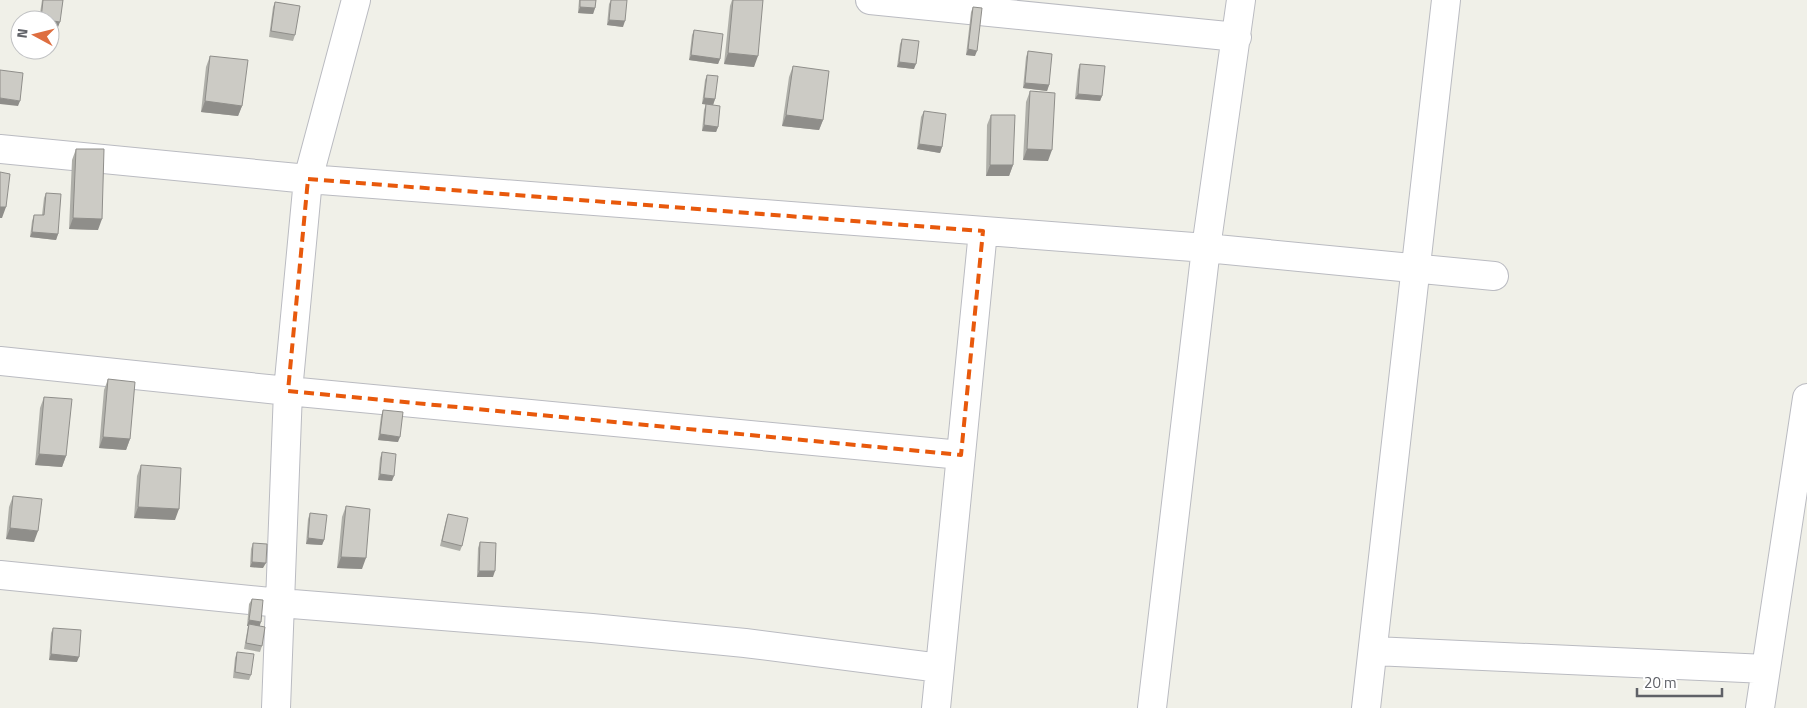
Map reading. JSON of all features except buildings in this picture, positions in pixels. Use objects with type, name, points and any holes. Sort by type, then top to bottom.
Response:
[{"type":"street","points":[[276,708],[288,391],[308,179],[356,0]]},
{"type":"street","points":[[870,0],[1007,7],[1237,37]]},
{"type":"street","points":[[1152,708],[1206,248],[1242,0]]},
{"type":"street","points":[[1366,708],[1374,651],[1446,0]]},
{"type":"street","points":[[0,149],[308,179],[1206,248],[1494,276]]},
{"type":"street","points":[[936,708],[983,231]]},
{"type":"street","points":[[0,361],[288,391],[961,455]]},
{"type":"street","points":[[1760,708],[1807,398]]},
{"type":"street","points":[[0,575],[280,603],[582,627],[735,642],[940,668]]},
{"type":"street","points":[[1374,651],[1766,669]]},
{"type":"highlighted area","points":[[308,179],[983,231],[961,455],[288,391]]}]
